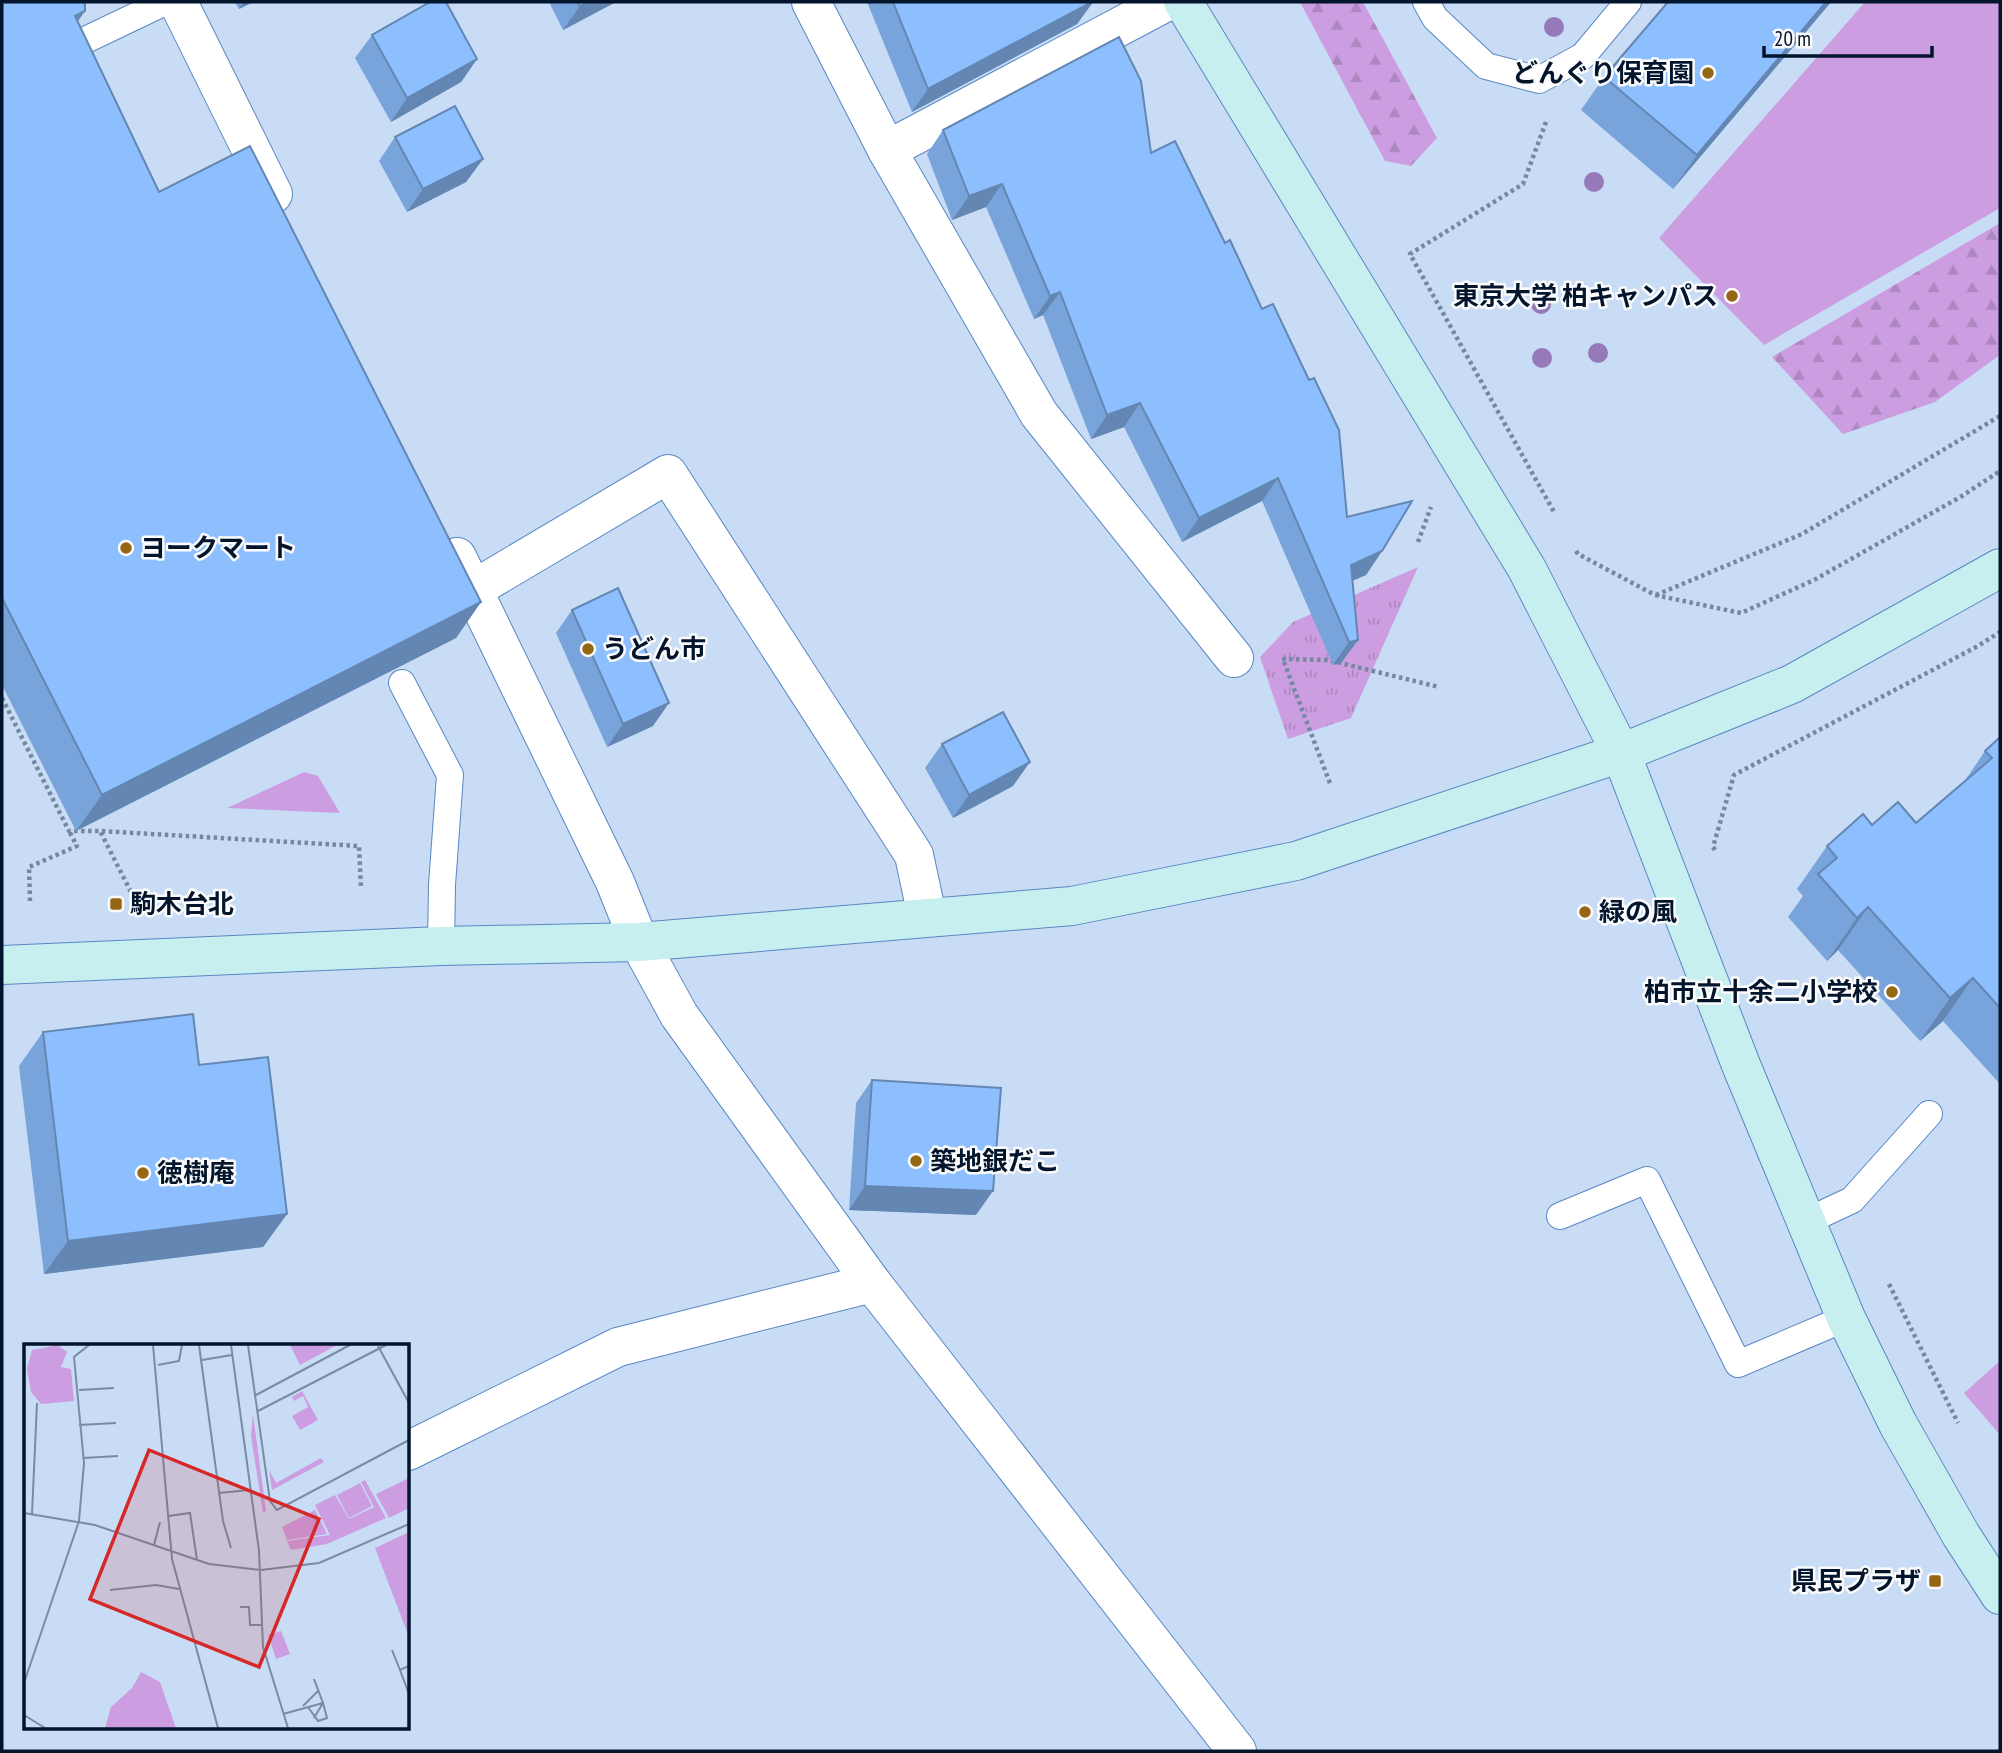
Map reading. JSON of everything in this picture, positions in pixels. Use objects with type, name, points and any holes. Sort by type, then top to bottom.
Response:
[{"type":"street","points":[[178,2],[288,224]]},
{"type":"street","points":[[811,2],[887,150],[1039,414],[1234,658]]},
{"type":"street","points":[[887,150],[1166,2]]},
{"type":"street","points":[[1183,2],[1527,569],[1621,753],[1741,1065],[1846,1318],[1898,1424],[1961,1535],[2000,1595]]},
{"type":"street","points":[[474,589],[668,474],[914,855],[927,916]]},
{"type":"street","points":[[443,528],[615,882],[639,942],[679,1015],[872,1283],[1237,1751]]},
{"type":"street","points":[[2,965],[441,946],[639,942],[1072,906],[1296,860],[1621,753],[1792,684],[2000,568]]},
{"type":"street","points":[[410,1450],[618,1347],[872,1283]]},
{"type":"lane","points":[[75,45],[165,2]]},
{"type":"lane","points":[[1426,2],[1435,18],[1486,66],[1539,80],[1583,56],[1628,2]]},
{"type":"lane","points":[[402,684],[450,775],[442,885],[441,946]]},
{"type":"lane","points":[[1805,1222],[1852,1200],[1928,1114]]},
{"type":"lane","points":[[1560,1216],[1647,1180],[1738,1364],[1846,1318]]},
{"type":"path","points":[[1539,80],[1547,124],[1523,184],[1410,254],[1558,518]]},
{"type":"path","points":[[1655,595],[1802,534],[2000,416]]},
{"type":"path","points":[[1571,542],[1577,554],[1655,595],[1741,613],[1814,580],[1962,496],[2000,471]]},
{"type":"path","points":[[1715,852],[1713,847],[1734,775],[2000,632]]},
{"type":"path","points":[[1234,658],[1328,660],[1439,687]]},
{"type":"path","points":[[1282,659],[1331,786]]},
{"type":"path","points":[[2,698],[76,846],[29,867],[30,901]]},
{"type":"path","points":[[69,831],[359,846],[361,888]]},
{"type":"path","points":[[100,831],[134,898]]},
{"type":"path","points":[[1888,1281],[1961,1429]]},
{"type":"green space","points":[[1300,2],[1363,2],[1437,138],[1411,166],[1385,161]]},
{"type":"green space","points":[[1865,2],[2000,2],[2000,208],[1764,345],[1659,238]]},
{"type":"green space","points":[[2000,223],[2000,355],[1935,402],[1843,434],[1772,357]]},
{"type":"green space","points":[[1418,567],[1351,718],[1288,739],[1260,657],[1293,622]]},
{"type":"green space","points":[[304,772],[318,776],[340,813],[227,808]]},
{"type":"green space","points":[[2000,1361],[2000,1435],[1964,1393]]},
{"type":"building","points":[[2,2],[84,2],[85,11],[75,16],[159,192],[250,146],[481,602],[102,795],[2,598]]},
{"type":"building","points":[[430,2],[446,2],[477,59],[407,98],[372,35]]},
{"type":"building","points":[[893,2],[1092,2],[928,89]]},
{"type":"building","name":"どんぐり保育園","points":[[1668,2],[1826,2],[1697,155],[1604,77]]},
{"type":"building","points":[[1119,37],[1141,81],[1151,153],[1175,141],[1225,243],[1230,240],[1262,309],[1273,304],[1309,380],[1314,378],[1339,430],[1347,517],[1412,501],[1382,551],[1351,565],[1358,640],[1349,642],[1278,478],[1199,518],[1140,403],[1107,415],[1060,292],[1050,296],[1002,184],[969,196],[943,130]]},
{"type":"building","points":[[455,106],[483,159],[423,189],[395,137]]},
{"type":"building","points":[[618,588],[669,703],[623,724],[572,610]]},
{"type":"building","points":[[1003,712],[1030,762],[969,795],[942,744]]},
{"type":"building","points":[[2000,737],[2000,1008],[1973,978],[1950,998],[1868,907],[1857,918],[1818,874],[1837,858],[1827,846],[1863,814],[1872,825],[1898,802],[1916,823],[1992,758],[1985,751]]},
{"type":"building","name":"徳樹庵","points":[[193,1014],[199,1065],[268,1057],[287,1214],[68,1241],[43,1032]]},
{"type":"building","name":"築地銀だこ","points":[[872,1080],[1001,1088],[993,1191],[865,1186]]},
{"type":"place","name":"どんぐり保育園","points":[[1708,73]]},
{"type":"place","name":"東京大学 柏キャンパス","points":[[1732,296]]},
{"type":"place","name":"ヨークマート","points":[[126,548]]},
{"type":"place","name":"うどん市","points":[[588,649]]},
{"type":"place","name":"駒木台北","points":[[116,904]]},
{"type":"place","name":"緑の風","points":[[1585,912]]},
{"type":"place","name":"柏市立十余二小学校","points":[[1892,992]]},
{"type":"place","name":"築地銀だこ","points":[[916,1161]]},
{"type":"place","name":"徳樹庵","points":[[143,1173]]},
{"type":"place","name":"県民プラザ","points":[[1935,1581]]}]
